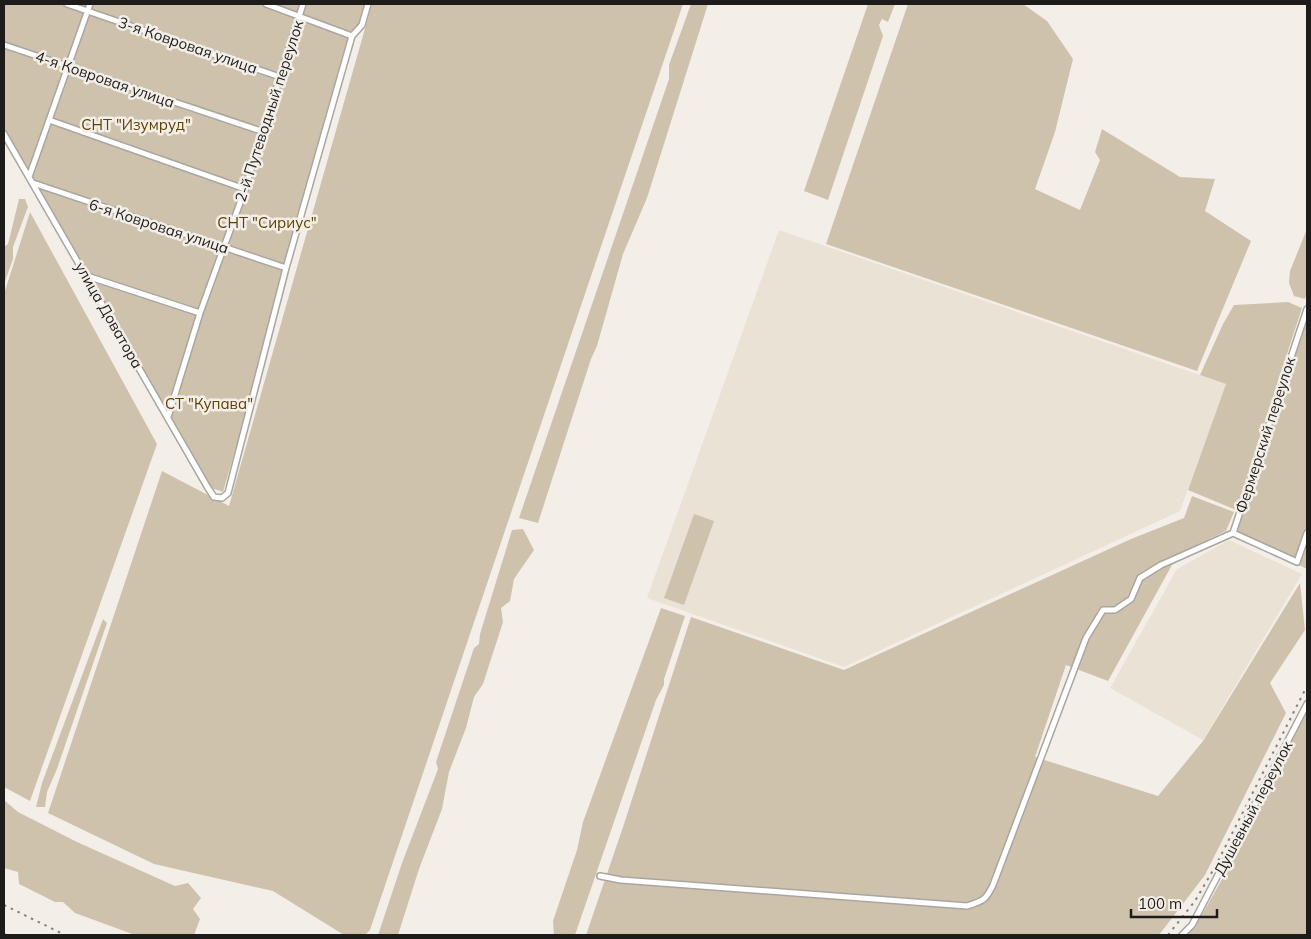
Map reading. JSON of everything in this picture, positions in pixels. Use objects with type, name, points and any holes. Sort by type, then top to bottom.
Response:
[{"type":"street","name":"3-я Ковровая улица","points":[[67,4],[280,77]]},
{"type":"street","points":[[29,176],[90,4]]},
{"type":"street","points":[[266,4],[352,36]]},
{"type":"street","name":"2-й Путеводный переулок","points":[[168,417],[200,313],[264,132],[303,4]]},
{"type":"street","points":[[286,268],[352,36],[362,25],[368,4]]},
{"type":"street","name":"4-я Ковровая улица","points":[[4,45],[264,132]]},
{"type":"street","points":[[49,120],[245,189]]},
{"type":"street","name":"улица Доватора","points":[[4,134],[214,497],[222,498],[228,493],[286,268]]},
{"type":"street","name":"6-я Ковровая улица","points":[[32,183],[286,268]]},
{"type":"street","points":[[87,276],[200,313]]},
{"type":"street","name":"Фермерский переулок","points":[[1233,533],[1307,311]]},
{"type":"street","points":[[600,876],[621,880],[967,906],[981,902],[993,885],[1086,638],[1103,610],[1115,610],[1131,599],[1140,578],[1161,565],[1233,533],[1297,562],[1307,532]]},
{"type":"street","name":"Душевный переулок","points":[[1182,935],[1192,925],[1307,704]]},
{"type":"shaded area","points":[[779,230],[1226,384],[1180,511],[844,667],[647,598]]},
{"type":"shaded area","points":[[1229,540],[1302,574],[1203,740],[1110,688],[1177,569]]},
{"type":"green space","name":"СНТ \"Изумруд\"","points":[[4,4],[365,4],[223,492],[211,488],[4,138]]},
{"type":"green space","points":[[372,4],[683,4],[370,930],[365,935],[344,935],[273,891],[154,864],[48,813],[162,471],[229,506]]},
{"type":"green space","points":[[691,4],[708,4],[647,198],[623,254],[597,346],[591,359],[538,523],[519,518],[669,79],[669,65]]},
{"type":"green space","points":[[868,4],[895,4],[888,22],[882,19],[879,25],[883,36],[828,200],[804,191]]},
{"type":"green space","points":[[908,4],[1023,4],[1047,21],[1073,59],[1055,132],[1035,189],[1080,210],[1100,160],[1095,152],[1102,129],[1180,177],[1215,179],[1205,211],[1251,241],[1197,371],[826,244]]},
{"type":"green space","points":[[19,199],[25,199],[28,207],[13,247],[13,259],[4,284],[4,247],[8,244]]},
{"type":"green space","points":[[30,212],[157,444],[30,801],[4,787],[4,294]]},
{"type":"green space","points":[[1307,229],[1307,293],[1305,299],[1294,296],[1289,283],[1290,271]]},
{"type":"green space","points":[[1288,302],[1302,308],[1236,510],[1188,490],[1226,384],[1200,375],[1223,324],[1234,305]]},
{"type":"green space","points":[[1307,310],[1307,569],[1233,533]]},
{"type":"green space","points":[[1192,496],[1234,512],[1226,531],[1178,554],[1108,681],[1066,665],[1035,757],[1158,796],[1203,741],[1300,583],[1305,630],[1270,683],[1286,713],[1205,875],[1159,935],[586,935],[691,617],[844,670],[1131,539],[1184,518]]},
{"type":"green space","points":[[694,514],[714,521],[684,605],[664,598]]},
{"type":"green space","points":[[523,529],[534,550],[514,579],[510,601],[501,608],[503,622],[483,684],[474,697],[466,728],[449,772],[442,809],[419,869],[398,935],[378,935],[402,863],[438,769],[436,762],[474,648],[479,644],[480,634],[512,530]]},
{"type":"green space","points":[[661,608],[685,616],[664,679],[664,685],[656,700],[575,935],[554,935],[553,921],[577,850],[583,822]]},
{"type":"green space","points":[[103,619],[107,623],[57,769],[47,792],[45,807],[36,807],[42,783]]},
{"type":"green space","points":[[1307,706],[1307,935],[1186,935],[1199,920],[1248,833]]},
{"type":"green space","points":[[4,800],[18,812],[77,842],[175,886],[188,883],[201,898],[193,909],[200,919],[194,935],[135,935],[75,913],[63,902],[55,902],[19,884],[18,872],[4,868]]},
{"type":"railway","points":[[1168,935],[1195,901],[1215,867],[1307,686]]},
{"type":"railway","points":[[4,905],[65,935]]},
{"type":"park label","name":"СНТ \"Сириус\"","points":[[267,222]]},
{"type":"park label","name":"СТ \"Купава\"","points":[[209,403]]}]
